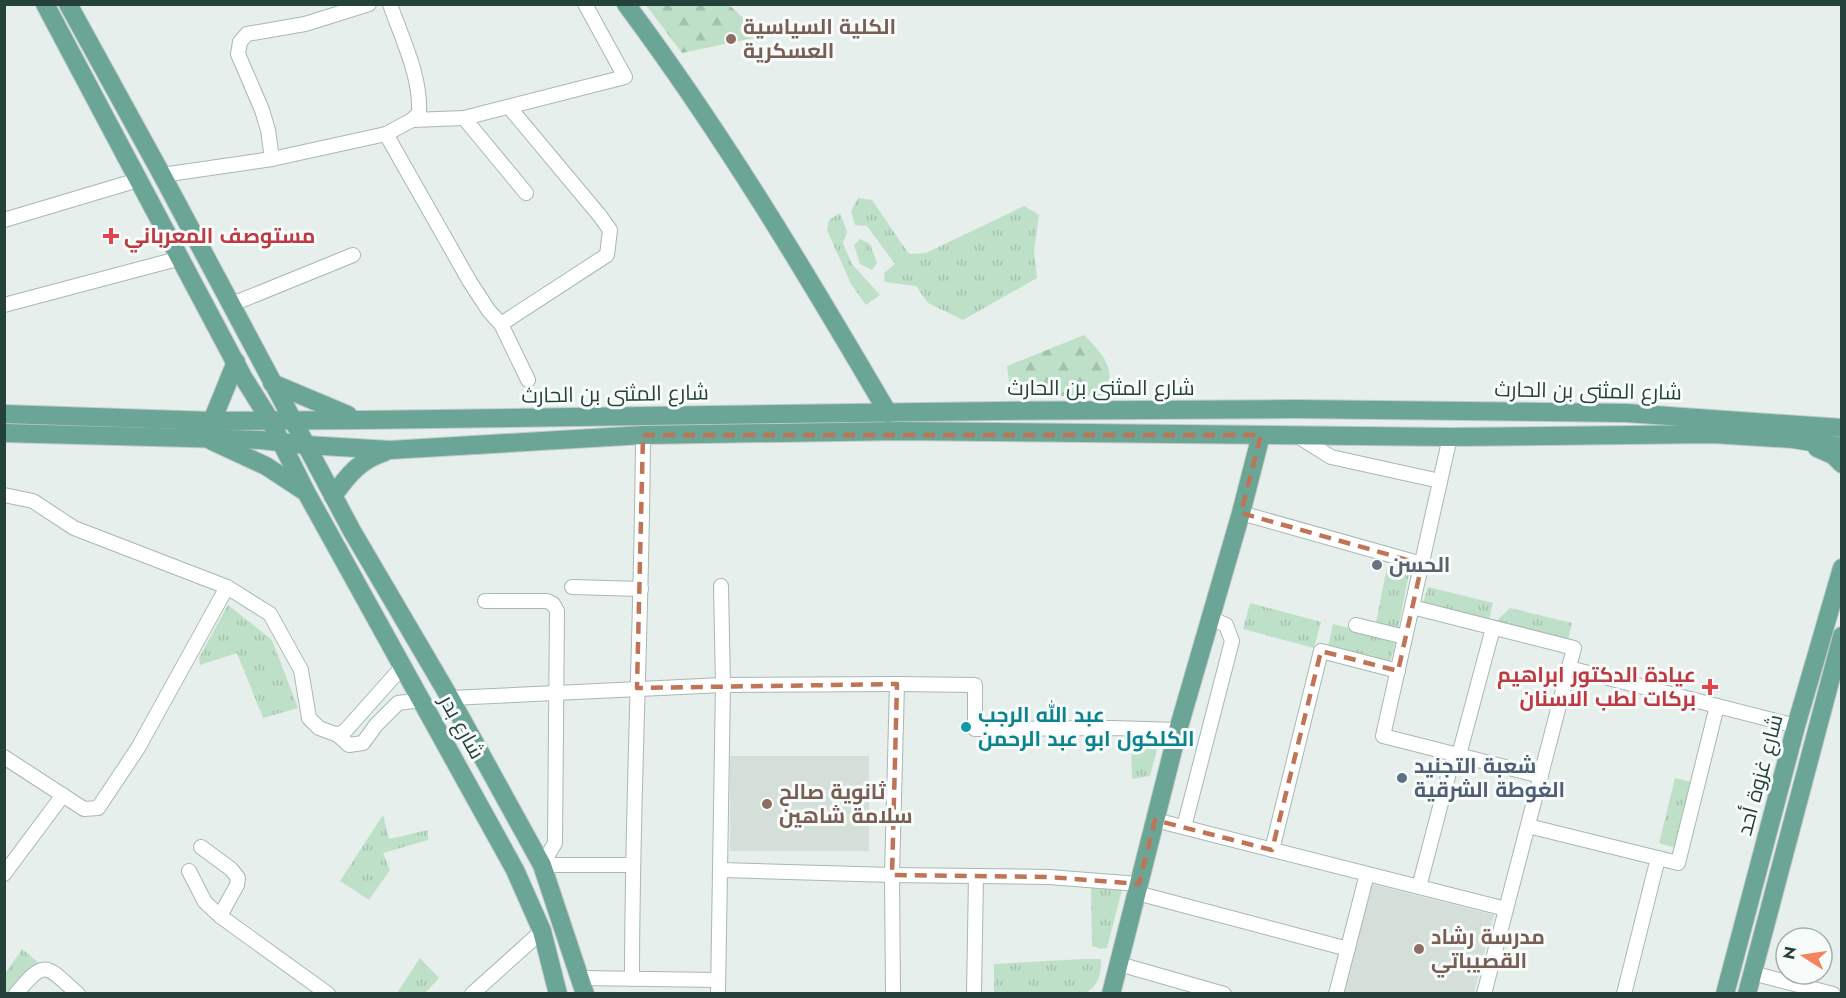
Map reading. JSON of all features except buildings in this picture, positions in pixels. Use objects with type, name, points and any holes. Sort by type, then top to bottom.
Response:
[{"type":"main road","name":"شارع بدر","points":[[45,4],[236,362],[270,420],[306,492],[515,870],[542,931],[558,993]]},
{"type":"main road","name":"شارع بدر","points":[[68,4],[352,531],[450,698],[542,865],[583,986]]},
{"type":"main road","points":[[626,4],[668,61],[809,278],[888,412]]},
{"type":"main road","points":[[138,180],[162,175]]},
{"type":"main road","points":[[213,420],[236,362]]},
{"type":"main road","points":[[272,383],[361,420]]},
{"type":"main road","name":"شارع المثنى بن الحارث","points":[[4,414],[213,420],[361,420],[888,412],[1308,409],[1626,413],[1842,428]]},
{"type":"main road","name":"شارع المثنى بن الحارث","points":[[390,450],[643,435],[895,431],[1450,437],[1712,434],[1793,439],[1842,447]]},
{"type":"main road","points":[[4,433],[205,438],[390,450]]},
{"type":"main road","points":[[1111,993],[1178,730],[1241,513],[1261,435]]},
{"type":"main road","points":[[205,438],[266,466],[306,492]]},
{"type":"main road","points":[[1793,439],[1833,455],[1842,464]]},
{"type":"main road","points":[[333,496],[351,471],[362,462],[390,450]]},
{"type":"main road","points":[[333,540],[352,531]]},
{"type":"main road","name":"شارع غزوة أحد","points":[[1725,993],[1796,726],[1842,568]]},
{"type":"main road","name":"شارع غزوة أحد","points":[[1747,993],[1842,636]]},
{"type":"street","points":[[272,159],[268,130],[262,110],[238,54],[240,42],[247,33],[305,24],[369,4]]},
{"type":"street","points":[[162,175],[272,159],[386,134],[412,120],[419,113],[417,81],[390,4]]},
{"type":"street","points":[[412,120],[464,118],[625,76],[585,4]]},
{"type":"street","points":[[501,324],[607,255],[610,231],[509,107]]},
{"type":"street","points":[[464,118],[526,193]]},
{"type":"street","points":[[386,134],[470,282],[501,324],[528,380]]},
{"type":"street","points":[[4,220],[138,180]]},
{"type":"street","points":[[230,305],[353,255]]},
{"type":"street","points":[[4,304],[181,258]]},
{"type":"street","points":[[633,979],[632,865],[641,589],[643,435]]},
{"type":"street","points":[[1296,435],[1331,457],[1440,481]]},
{"type":"street","points":[[1450,437],[1383,736],[1541,776]]},
{"type":"street","points":[[4,495],[33,501],[74,528],[227,587],[270,614],[301,670],[309,718],[319,728],[338,735],[349,745],[363,743],[376,725],[398,703],[422,700]]},
{"type":"street","points":[[1241,513],[1422,564]]},
{"type":"street","points":[[583,986],[633,979],[718,987],[722,870],[721,586]]},
{"type":"street","points":[[4,757],[84,809],[98,808],[138,748],[227,587]]},
{"type":"street","points":[[572,587],[641,589]]},
{"type":"street","points":[[485,601],[547,601],[553,604],[557,611],[555,843],[542,865]]},
{"type":"street","points":[[1412,607],[1574,648],[1484,993]]},
{"type":"street","points":[[1184,827],[1232,641],[1226,625],[1210,618]]},
{"type":"street","points":[[1356,625],[1406,637]]},
{"type":"street","points":[[1419,887],[1451,765],[1459,755],[1492,628]]},
{"type":"street","points":[[1272,850],[1321,651],[1398,671]]},
{"type":"street","points":[[338,735],[346,730],[403,666]]},
{"type":"street","points":[[1569,668],[1796,726]]},
{"type":"street","points":[[892,993],[892,875],[897,684]]},
{"type":"street","points":[[450,698],[723,685],[975,685],[975,729],[1178,730]]},
{"type":"street","points":[[1528,826],[1678,863],[1717,706]]},
{"type":"street","points":[[4,874],[63,795]]},
{"type":"street","points":[[1155,820],[1506,909]]},
{"type":"street","points":[[201,847],[231,869],[238,878],[237,885],[220,916]]},
{"type":"street","points":[[1624,993],[1658,858]]},
{"type":"street","points":[[542,865],[632,865]]},
{"type":"street","points":[[722,870],[1049,877],[1138,889],[1347,949]]},
{"type":"street","points":[[189,871],[205,902],[220,916],[328,993]]},
{"type":"street","points":[[1336,993],[1367,874]]},
{"type":"street","points":[[974,993],[976,876]]},
{"type":"street","points":[[472,993],[542,931]]},
{"type":"street","points":[[1119,964],[1224,993]]},
{"type":"street","points":[[16,993],[33,973],[40,969],[52,970],[78,993]]},
{"type":"street","points":[[1752,973],[1833,993]]},
{"type":"street","points":[[1839,993],[1842,985]]},
{"type":"highlighted area","points":[[643,435],[1261,435],[1241,513],[1422,564],[1398,671],[1321,651],[1272,850],[1155,820],[1139,884],[1049,877],[892,875],[897,684],[637,688]]},
{"type":"shaded area","points":[[730,756],[869,756],[869,851],[730,851]]},
{"type":"shaded area","name":"مدرسة رشاد القصيباتي","points":[[1368,883],[1494,915],[1474,993],[1340,994]]},
{"type":"green space","points":[[646,5],[729,5],[763,36],[682,53]]},
{"type":"green space","points":[[858,198],[872,200],[909,254],[926,253],[1024,206],[1039,215],[1034,251],[1037,278],[963,320],[928,303],[916,286],[885,282],[884,273],[895,264],[867,226],[855,225],[851,211]]},
{"type":"green space","points":[[840,213],[847,232],[843,243],[852,264],[880,295],[866,305],[851,284],[827,230],[829,220]]},
{"type":"green space","points":[[860,239],[870,244],[877,263],[872,270],[860,264],[854,245]]},
{"type":"green space","points":[[1084,335],[1102,355],[1109,369],[1107,396],[1037,396],[1010,388],[1007,366]]},
{"type":"green space","points":[[1387,567],[1409,573],[1398,630],[1376,623]]},
{"type":"green space","points":[[1428,587],[1493,603],[1489,620],[1425,607],[1423,602]]},
{"type":"green space","points":[[1250,603],[1321,622],[1314,648],[1243,629]]},
{"type":"green space","points":[[228,605],[272,640],[298,708],[263,718],[237,653],[200,665],[199,658]]},
{"type":"green space","points":[[1510,608],[1572,623],[1567,644],[1491,626]]},
{"type":"green space","points":[[1333,624],[1396,640],[1390,663],[1328,646]]},
{"type":"green space","points":[[1131,740],[1159,742],[1150,776],[1132,779]]},
{"type":"green space","points":[[1675,778],[1696,783],[1679,849],[1659,843]]},
{"type":"green space","points":[[383,815],[389,839],[428,830],[428,840],[383,853],[390,870],[369,900],[340,881]]},
{"type":"green space","points":[[1091,886],[1123,886],[1107,948],[1092,946]]},
{"type":"green space","points":[[22,949],[40,964],[18,993],[5,994],[5,974]]},
{"type":"green space","points":[[420,958],[439,978],[425,993],[397,993]]},
{"type":"green space","points":[[1101,959],[1099,977],[1087,992],[994,993],[994,964]]},
{"type":"place","name":"الكلية السياسية العسكرية","points":[[731,39]]},
{"type":"place","name":"مستوصف المعرباني","points":[[111,236]]},
{"type":"place","name":"الحسن","points":[[1377,565]]},
{"type":"place","name":"عيادة الدكتور ابراهيم بركات لطب الاسنان","points":[[1710,687]]},
{"type":"place","name":"عبد الله الرجب الكلكول ابو عبد الرحمن","points":[[966,727]]},
{"type":"place","name":"شعبة التجنيد الغوطة الشرقية","points":[[1402,778]]},
{"type":"place","name":"ثانوية صالح سلامة شاهين","points":[[767,804]]},
{"type":"place","name":"مدرسة رشاد القصيباتي","points":[[1419,949]]}]
